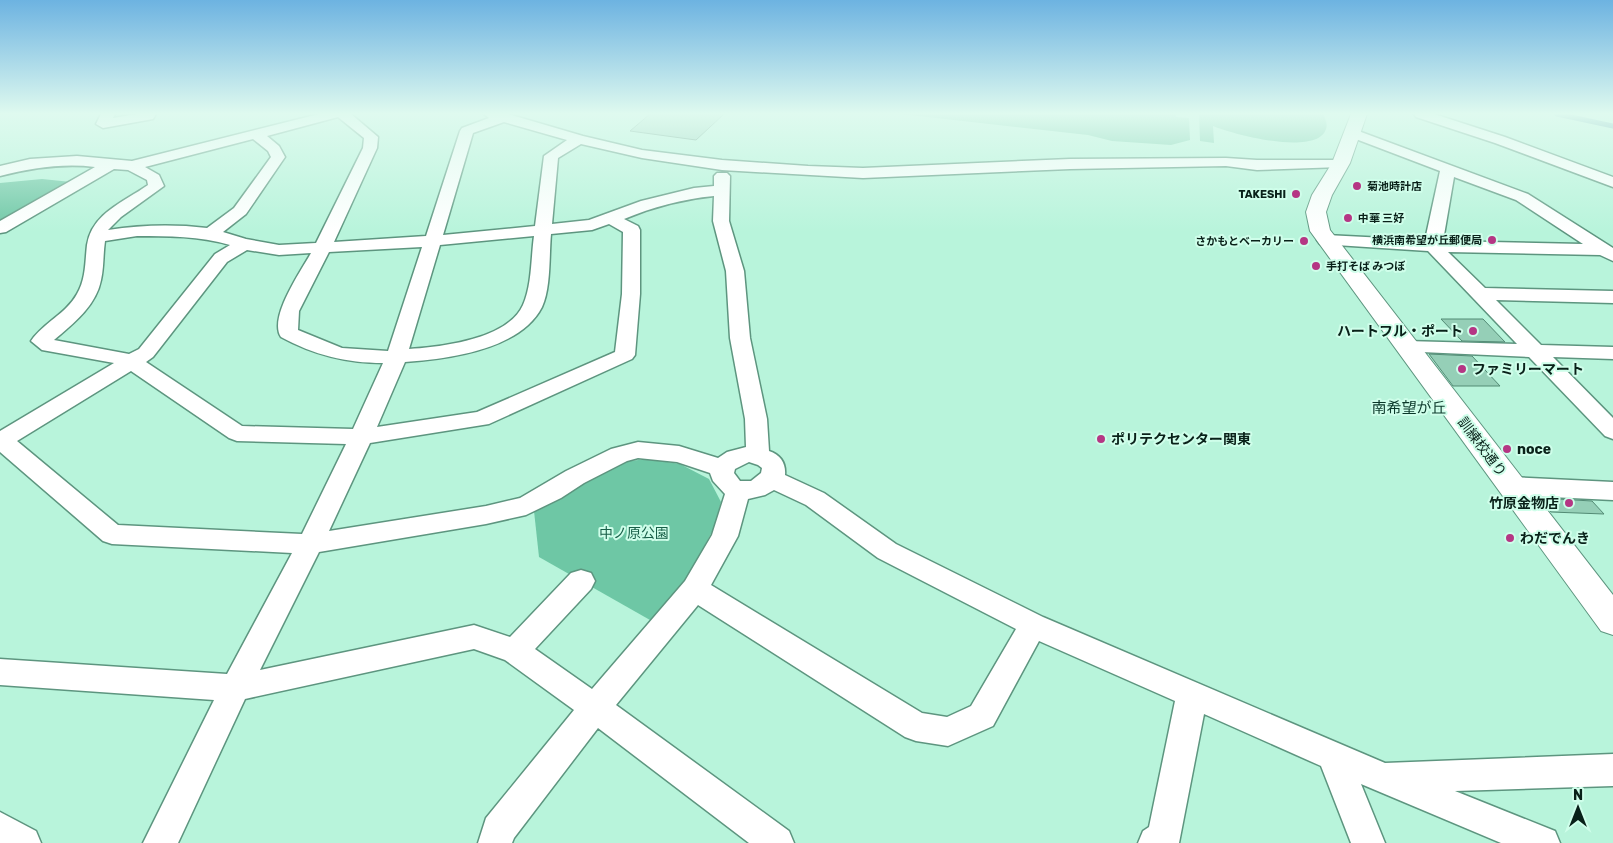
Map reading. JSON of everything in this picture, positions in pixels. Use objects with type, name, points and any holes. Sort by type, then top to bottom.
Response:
[{"type":"street","points":[[0,170],[77,160],[132,166],[181,153]]},
{"type":"street","points":[[210,234],[240,211],[278,157],[276,153]]},
{"type":"street","points":[[367,153],[322,249],[289,311],[288,334],[312,345],[346,355],[396,358],[471,346],[500,336],[521,324],[532,308],[551,156],[555,153]]},
{"type":"street","points":[[160,843],[235,688],[310,544],[396,358],[460,153]]},
{"type":"street","points":[[639,153],[722,164],[808,171],[863,173],[1070,164],[1226,162],[1257,165],[1341,163]]},
{"type":"street","name":"訓練校通り","points":[[1345,153],[1322,195],[1316,212],[1320,230],[1613,621]]},
{"type":"street","points":[[1415,153],[1448,170],[1522,198],[1610,252]]},
{"type":"street","points":[[1536,153],[1613,182]]},
{"type":"street","points":[[0,228],[109,164]]},
{"type":"street","points":[[244,244],[221,258],[146,352],[132,362],[5,434],[112,534],[310,544],[486,515],[526,506],[610,459],[638,450],[679,454],[754,490],[762,487],[765,467],[740,338],[735,271],[721,221],[722,164]]},
{"type":"street","points":[[132,166],[154,178],[156,186],[109,219],[99,230],[94,253],[91,284],[72,315],[41,341],[50,346],[116,357],[132,362],[237,433],[361,437],[481,418],[563,384],[625,355],[631,294],[632,230],[612,219]]},
{"type":"street","points":[[1433,246],[1448,170]]},
{"type":"street","points":[[98,238],[136,231],[159,230],[210,234],[244,244],[279,250],[322,249],[431,241],[592,225],[612,219],[647,204],[694,193],[722,190]]},
{"type":"street","points":[[1326,240],[1610,252]]},
{"type":"street","points":[[1433,246],[1613,431]]},
{"type":"street","points":[[1481,294],[1613,297]]},
{"type":"street","points":[[1406,347],[1613,354]]},
{"type":"street","points":[[495,843],[498,830],[595,708],[695,590],[725,536],[732,458],[749,454],[887,551],[1033,625],[1381,777],[1543,843]]},
{"type":"street","points":[[1511,486],[1613,491]]},
{"type":"street","points":[[514,651],[581,581]]},
{"type":"street","points":[[695,590],[916,727],[948,732],[982,716],[1033,625]]},
{"type":"street","points":[[0,672],[235,688],[474,637],[514,651],[595,708],[777,843]]},
{"type":"street","points":[[1155,843],[1164,838],[1192,695]]},
{"type":"street","points":[[1333,756],[1368,843]]},
{"type":"street","points":[[1381,777],[1613,770]]},
{"type":"street","points":[[0,829],[24,843]]},
{"type":"green space","points":[[42,179],[71,182],[0,223],[0,183]]},
{"type":"green space","name":"中ノ原公園","points":[[648,459],[680,464],[709,479],[721,502],[714,528],[681,590],[650,620],[539,557],[534,511],[585,482],[629,461]]},
{"type":"building","name":"ハートフル・ポート","points":[[1441,319],[1483,319],[1505,342],[1462,341]]},
{"type":"building","name":"ファミリーマート","points":[[1429,354],[1472,356],[1500,386],[1453,386]]},
{"type":"building","name":"竹原金物店","points":[[1540,498],[1592,501],[1604,514],[1551,512]]},
{"type":"place","name":"菊池時計店","points":[[1357,186]]},
{"type":"place","name":"TAKESHI","points":[[1296,194]]},
{"type":"place","name":"中華 三好","points":[[1348,218]]},
{"type":"place","name":"横浜南希望が丘郵便局","points":[[1492,240]]},
{"type":"place","name":"さかもとベーカリー","points":[[1304,241]]},
{"type":"place","name":"手打そば みつぼ","points":[[1316,266]]},
{"type":"place","name":"ハートフル・ポート","points":[[1473,331]]},
{"type":"place","name":"ファミリーマート","points":[[1462,369]]},
{"type":"place","name":"ポリテクセンター関東","points":[[1101,439]]},
{"type":"place","name":"noce","points":[[1507,449]]},
{"type":"place","name":"竹原金物店","points":[[1569,503]]},
{"type":"place","name":"わだでんき","points":[[1510,538]]},
{"type":"district","name":"南希望が丘","points":[[1409,408]]}]
